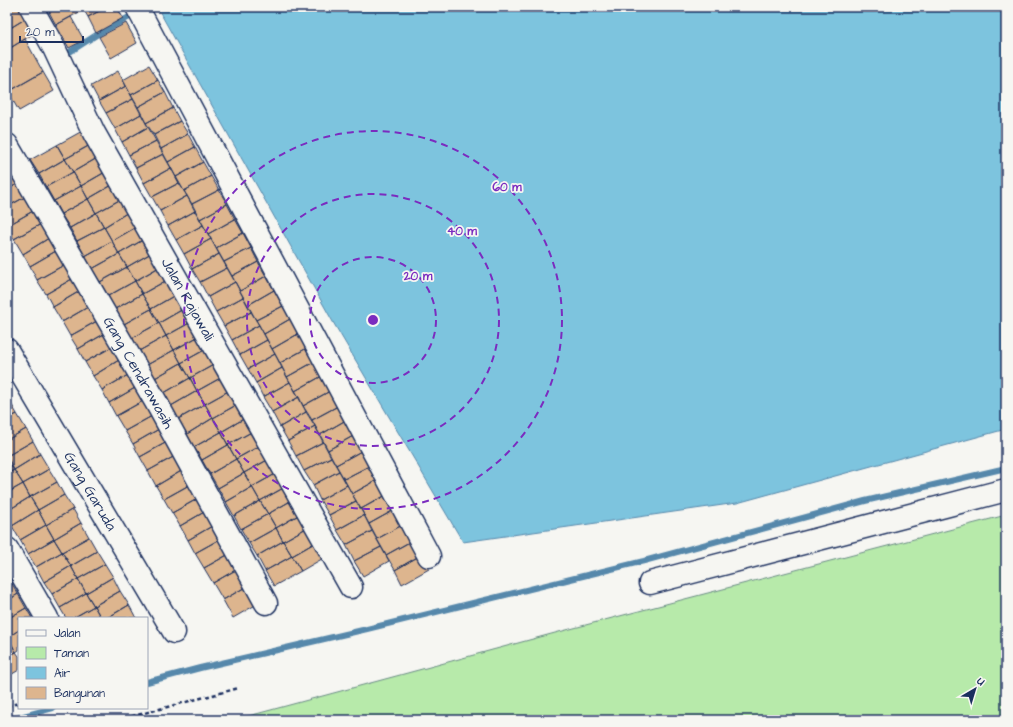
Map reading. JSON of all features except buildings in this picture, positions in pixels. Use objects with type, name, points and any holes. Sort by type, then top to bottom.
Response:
[{"type":"street","name":"Jalan Rajawali","points":[[31,7],[54,48],[94,134],[351,587]]},
{"type":"street","points":[[137,7],[429,556]]},
{"type":"street","name":"Gang Cendrawasih","points":[[7,145],[156,402],[266,603]]},
{"type":"street","name":"Gang Garuda","points":[[7,350],[174,632]]},
{"type":"street","points":[[650,583],[1006,490]]},
{"type":"street","points":[[7,549],[46,617]]},
{"type":"path","points":[[118,720],[239,688]]},
{"type":"path","points":[[7,706],[18,703]]},
{"type":"green space","points":[[1006,515],[1006,720],[234,720],[555,633]]},
{"type":"water","points":[[157,7],[1006,7],[1006,429],[737,503],[463,542],[333,322]]},
{"type":"waterway","points":[[62,57],[101,32],[137,13]]},
{"type":"waterway","points":[[148,682],[644,561],[865,501],[1006,468]]},
{"type":"waterway","points":[[9,720],[49,709]]}]
